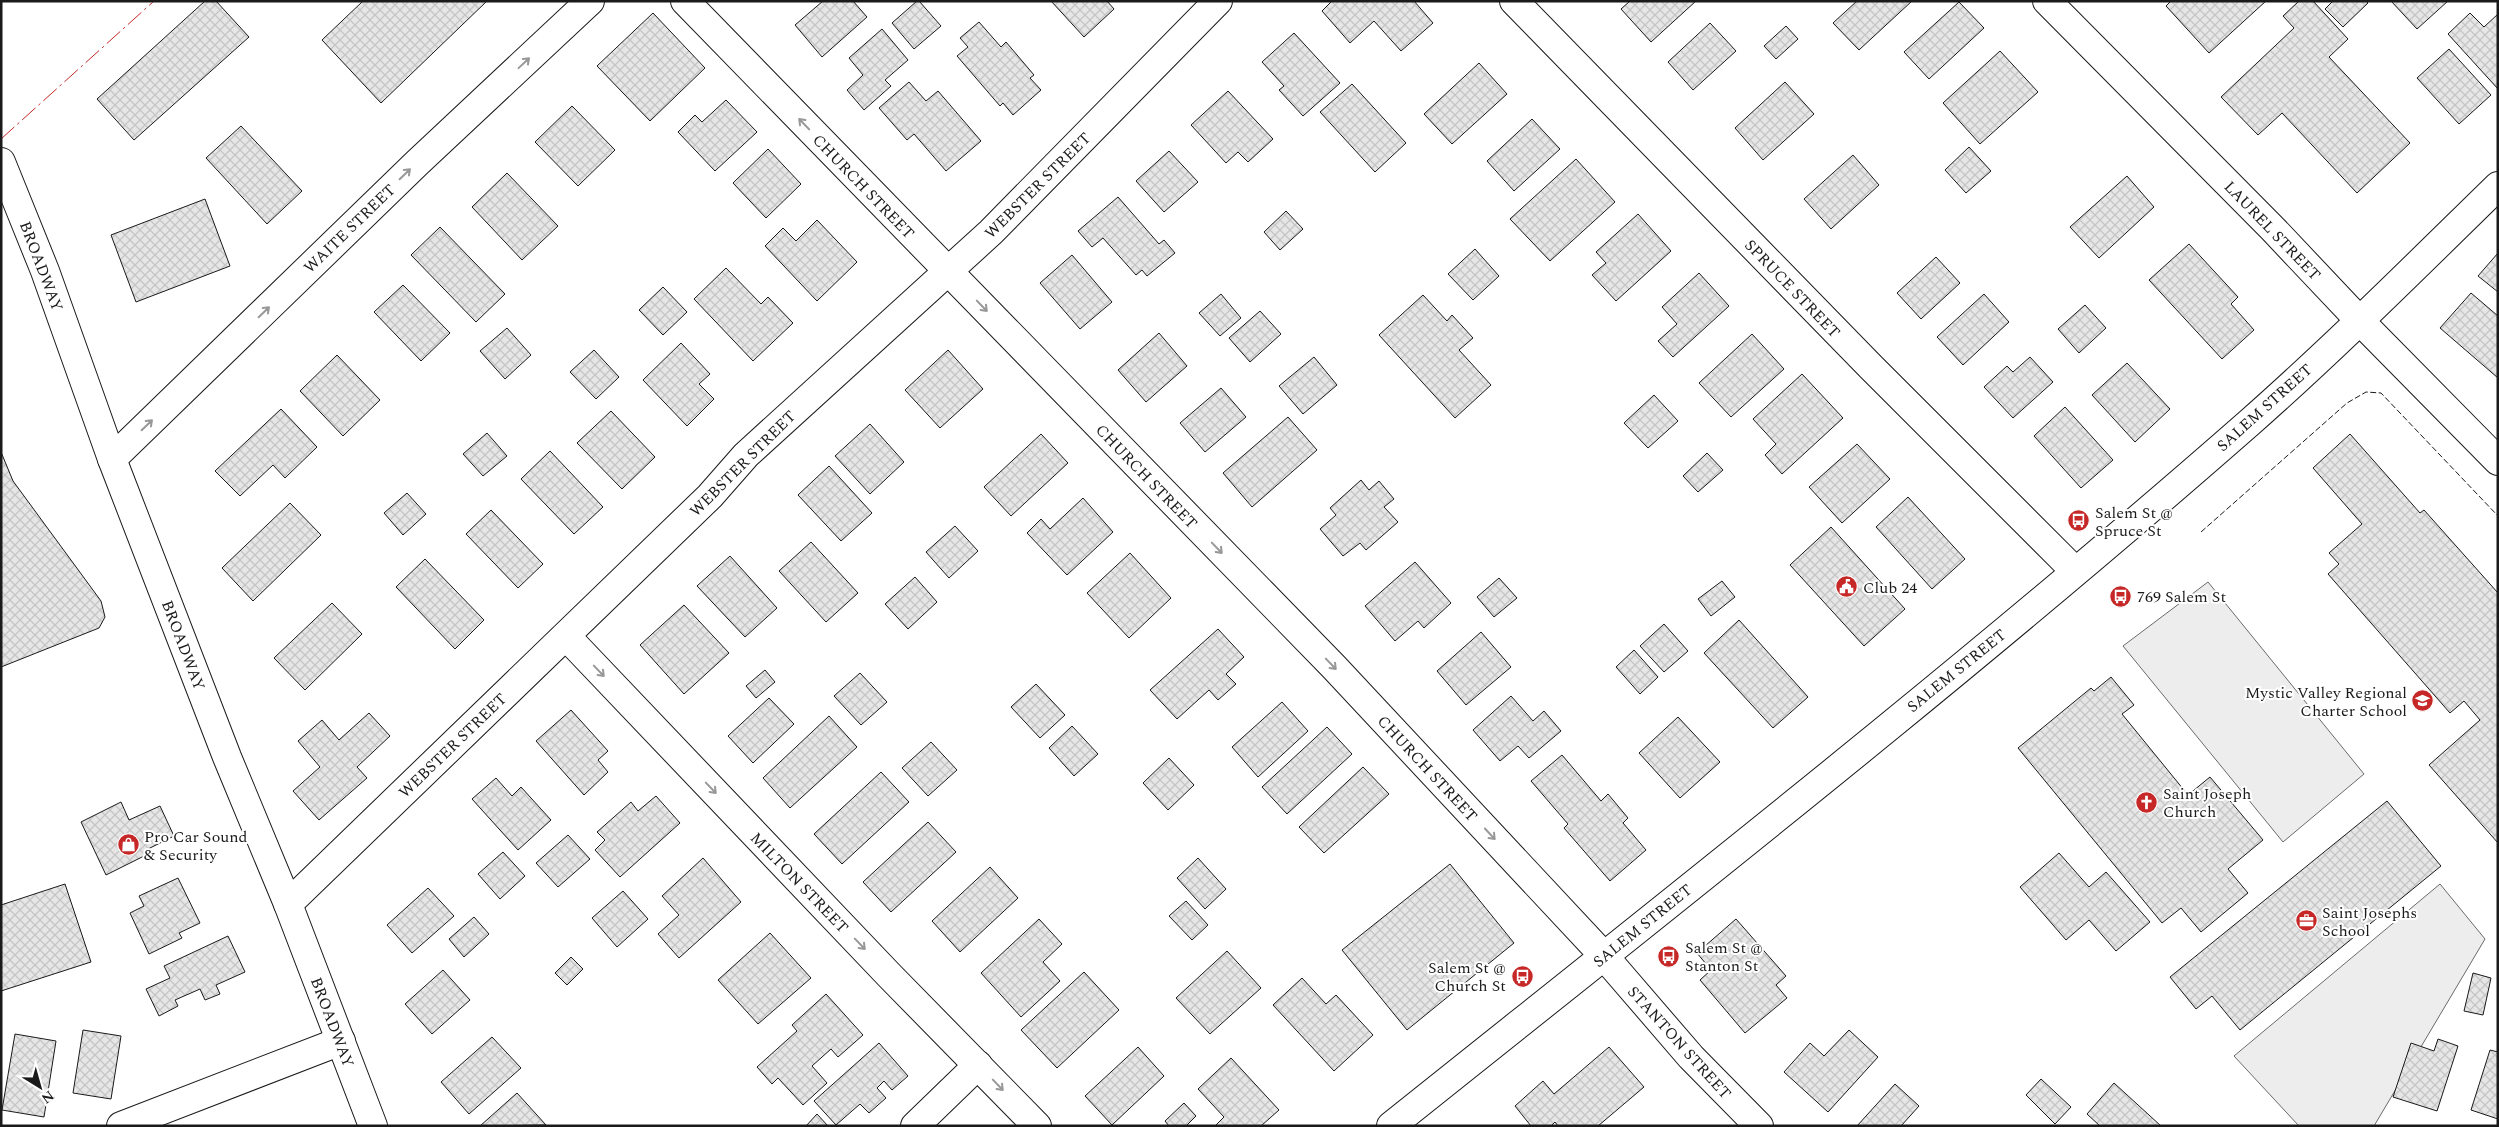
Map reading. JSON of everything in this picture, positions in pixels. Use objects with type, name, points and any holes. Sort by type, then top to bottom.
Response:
[{"type":"street","name":"WAITE STREET","points":[[112,459],[417,163],[590,1]]},
{"type":"street","name":"CHURCH STREET","points":[[685,1],[1334,667],[1604,956]]},
{"type":"street","name":"WEBSTER STREET","points":[[288,904],[710,496],[746,454],[991,232],[1218,1]]},
{"type":"street","name":"SPRUCE STREET","points":[[1514,1],[1871,367],[2076,571]]},
{"type":"street","name":"LAUREL STREET","points":[[2047,1],[2273,229],[2359,320],[2498,461]]},
{"type":"street","name":"BROADWAY","points":[[1,162],[45,271],[112,459],[227,757],[288,904],[373,1126]]},
{"type":"street","name":"SALEM STREET","points":[[1391,1126],[1604,956],[2076,571],[2251,421],[2498,186]]},
{"type":"street","name":"MILTON STREET","points":[[566,636],[1038,1126]]},
{"type":"street","name":"STANTON STREET","points":[[1604,956],[1690,1057],[1759,1126]]},
{"type":"street","points":[[121,1126],[341,1041]]},
{"type":"street","points":[[915,1126],[978,1065]]},
{"type":"shaded area","points":[[2208,582],[2364,774],[2283,842],[2123,646]]},
{"type":"shaded area","points":[[2440,884],[2485,939],[2374,1126],[2299,1126],[2234,1056]]},
{"type":"building","points":[[205,1],[216,1],[249,37],[134,140],[97,99]]},
{"type":"building","points":[[363,1],[487,1],[381,103],[322,40]]},
{"type":"building","points":[[823,1],[853,1],[867,17],[822,57],[795,25]]},
{"type":"building","points":[[917,1],[941,26],[914,49],[892,23]]},
{"type":"building","points":[[1051,1],[1107,1],[1114,9],[1084,37]]},
{"type":"building","points":[[1332,1],[1414,1],[1433,23],[1401,51],[1374,21],[1350,43],[1322,11]]},
{"type":"building","points":[[1630,1],[1696,1],[1651,42],[1621,9]]},
{"type":"building","points":[[1857,1],[1912,1],[1859,50],[1833,23]]},
{"type":"building","points":[[2171,1],[2266,1],[2209,53],[2166,6]]},
{"type":"building","points":[[2299,1],[2313,1],[2348,39],[2329,57],[2410,143],[2357,193],[2282,113],[2258,135],[2221,97],[2294,28],[2283,16]]},
{"type":"building","points":[[2333,1],[2366,1],[2368,3],[2343,27],[2325,9]]},
{"type":"building","points":[[2391,1],[2448,1],[2417,29]]},
{"type":"building","points":[[1959,2],[1984,28],[1929,79],[1904,52]]},
{"type":"building","points":[[653,13],[705,68],[650,121],[597,66]]},
{"type":"building","points":[[2470,13],[2484,27],[2498,14],[2498,89],[2448,34]]},
{"type":"building","points":[[979,22],[1001,47],[1006,42],[1034,75],[1030,78],[1041,90],[1013,115],[1003,103],[1000,106],[957,56],[968,47],[960,38]]},
{"type":"building","points":[[1710,23],[1736,51],[1693,90],[1668,62]]},
{"type":"building","points":[[1786,26],[1798,39],[1776,59],[1764,46]]},
{"type":"building","points":[[882,29],[908,60],[885,80],[891,86],[864,110],[847,90],[863,75],[849,58]]},
{"type":"building","points":[[1294,33],[1340,83],[1303,116],[1279,90],[1284,86],[1262,62]]},
{"type":"building","points":[[2449,49],[2491,95],[2459,124],[2417,78]]},
{"type":"building","points":[[2000,51],[2038,92],[1980,144],[1943,103]]},
{"type":"building","points":[[1479,63],[1507,94],[1452,144],[1424,114]]},
{"type":"building","points":[[909,82],[926,101],[938,91],[981,141],[946,171],[914,134],[907,140],[879,108]]},
{"type":"building","points":[[1785,82],[1814,114],[1763,160],[1735,128]]},
{"type":"building","points":[[1352,84],[1406,143],[1375,172],[1320,112]]},
{"type":"building","points":[[1228,91],[1273,139],[1248,162],[1238,152],[1226,163],[1191,125]]},
{"type":"building","points":[[726,100],[757,132],[715,171],[678,132],[695,115],[702,122]]},
{"type":"building","points":[[572,106],[615,150],[578,186],[535,142]]},
{"type":"building","points":[[1532,119],[1560,149],[1514,191],[1487,161]]},
{"type":"building","points":[[241,126],[302,191],[267,224],[206,158]]},
{"type":"building","points":[[1969,147],[1991,171],[1966,193],[1945,170]]},
{"type":"building","points":[[768,149],[801,184],[766,218],[733,183]]},
{"type":"building","points":[[1169,151],[1198,182],[1164,212],[1136,181]]},
{"type":"building","points":[[1853,155],[1879,185],[1831,229],[1804,199]]},
{"type":"building","points":[[1576,159],[1615,202],[1550,261],[1510,219]]},
{"type":"building","points":[[507,173],[558,226],[522,260],[472,207]]},
{"type":"building","points":[[2127,176],[2154,207],[2099,258],[2070,227]]},
{"type":"building","points":[[1118,197],[1159,244],[1164,240],[1175,253],[1147,276],[1142,270],[1136,275],[1103,238],[1092,247],[1078,231]]},
{"type":"building","points":[[205,199],[230,266],[136,302],[111,235]]},
{"type":"building","points":[[1286,211],[1303,229],[1280,250],[1264,232]]},
{"type":"building","points":[[1638,214],[1671,251],[1616,301],[1592,275],[1606,263],[1596,252]]},
{"type":"building","points":[[817,220],[857,262],[817,301],[765,246],[783,228],[796,241]]},
{"type":"building","points":[[440,227],[505,294],[476,322],[411,255]]},
{"type":"building","points":[[2189,244],[2238,297],[2231,304],[2254,330],[2222,359],[2149,280]]},
{"type":"building","points":[[1475,249],[1499,276],[1473,300],[1448,274]]},
{"type":"building","points":[[2498,253],[2498,292],[2478,276]]},
{"type":"building","points":[[1072,255],[1112,302],[1080,329],[1040,283]]},
{"type":"building","points":[[1936,257],[1960,283],[1921,319],[1897,293]]},
{"type":"building","points":[[726,268],[761,304],[768,297],[793,323],[753,361],[694,299]]},
{"type":"building","points":[[1699,273],[1729,306],[1673,357],[1658,341],[1677,324],[1662,307]]},
{"type":"building","points":[[403,285],[450,333],[421,361],[374,312]]},
{"type":"building","points":[[663,287],[687,312],[663,335],[639,310]]},
{"type":"building","points":[[2471,293],[2498,316],[2498,378],[2440,328]]},
{"type":"building","points":[[1221,294],[1241,318],[1220,336],[1199,313]]},
{"type":"building","points":[[1984,294],[2009,322],[1963,365],[1937,337]]},
{"type":"building","points":[[1423,295],[1447,321],[1452,315],[1473,338],[1459,350],[1491,385],[1455,418],[1379,335]]},
{"type":"building","points":[[2085,305],[2106,328],[2079,353],[2058,329]]},
{"type":"building","points":[[1260,311],[1281,334],[1250,362],[1229,338]]},
{"type":"building","points":[[507,328],[531,355],[505,379],[480,351]]},
{"type":"building","points":[[1159,333],[1187,366],[1146,402],[1118,370]]},
{"type":"building","points":[[1752,334],[1784,369],[1731,417],[1699,383]]},
{"type":"building","points":[[681,343],[710,374],[699,384],[714,399],[687,426],[643,380]]},
{"type":"building","points":[[594,350],[619,377],[596,399],[570,372]]},
{"type":"building","points":[[948,350],[983,389],[940,428],[905,390]]},
{"type":"building","points":[[337,355],[380,400],[343,436],[300,391]]},
{"type":"building","points":[[1314,357],[1337,385],[1303,414],[1279,386]]},
{"type":"building","points":[[2030,357],[2053,382],[2013,418],[1984,387],[2007,366],[2013,372]]},
{"type":"building","points":[[2127,363],[2170,409],[2135,442],[2092,395]]},
{"type":"building","points":[[1802,374],[1843,418],[1782,474],[1765,455],[1776,444],[1753,419]]},
{"type":"building","points":[[1221,388],[1246,417],[1205,452],[1180,423]]},
{"type":"building","points":[[1654,395],[1678,421],[1648,448],[1624,423]]},
{"type":"building","points":[[2065,407],[2113,460],[2081,488],[2034,436]]},
{"type":"building","points":[[281,409],[317,447],[285,478],[273,465],[240,496],[215,471]]},
{"type":"building","points":[[611,411],[655,457],[622,489],[577,443]]},
{"type":"building","points":[[1288,417],[1317,450],[1252,507],[1223,473]]},
{"type":"building","points":[[870,424],[904,462],[870,494],[835,456]]},
{"type":"building","points":[[487,433],[507,456],[483,476],[463,454]]},
{"type":"building","points":[[1041,434],[1068,463],[1011,516],[984,487]]},
{"type":"building","points":[[2350,434],[2420,513],[2424,510],[2498,593],[2498,843],[2429,765],[2480,720],[2464,701],[2450,713],[2328,574],[2339,564],[2329,553],[2362,524],[2313,468]]},
{"type":"building","points":[[1857,444],[1890,479],[1842,523],[1809,487]]},
{"type":"building","points":[[550,451],[603,507],[574,534],[521,479]]},
{"type":"building","points":[[1,452],[13,481],[101,601],[105,617],[99,628],[1,667]]},
{"type":"building","points":[[1707,453],[1723,470],[1698,492],[1683,476]]},
{"type":"building","points":[[829,466],[872,513],[841,541],[798,495]]},
{"type":"building","points":[[1361,480],[1369,490],[1379,481],[1394,499],[1384,507],[1398,522],[1366,550],[1360,543],[1343,556],[1320,529],[1336,515],[1330,508]]},
{"type":"building","points":[[407,493],[426,514],[403,535],[384,513]]},
{"type":"building","points":[[1908,497],[1965,559],[1932,589],[1876,527]]},
{"type":"building","points":[[1083,498],[1113,532],[1067,575],[1027,533],[1041,519],[1050,529]]},
{"type":"building","points":[[290,503],[321,535],[253,601],[222,568]]},
{"type":"building","points":[[491,510],[543,564],[518,588],[466,534]]},
{"type":"building","points":[[955,526],[978,551],[949,578],[926,552]]},
{"type":"building","name":"Club 24","points":[[1831,527],[1905,609],[1864,646],[1790,565]]},
{"type":"building","points":[[811,542],[858,593],[826,622],[779,571]]},
{"type":"building","points":[[1130,553],[1171,598],[1129,638],[1087,593]]},
{"type":"building","points":[[730,556],[777,608],[745,637],[697,586]]},
{"type":"building","points":[[425,559],[484,620],[455,649],[396,587]]},
{"type":"building","points":[[1415,562],[1451,603],[1424,628],[1418,621],[1395,641],[1365,606]]},
{"type":"building","points":[[915,577],[937,602],[908,629],[885,604]]},
{"type":"building","points":[[1499,578],[1517,598],[1494,617],[1477,597]]},
{"type":"building","points":[[1722,581],[1735,597],[1711,616],[1698,599]]},
{"type":"building","points":[[332,603],[362,634],[305,690],[274,658]]},
{"type":"building","points":[[684,605],[729,653],[684,694],[640,645]]},
{"type":"building","points":[[1739,620],[1808,697],[1773,728],[1704,653]]},
{"type":"building","points":[[1664,624],[1688,651],[1664,672],[1640,646]]},
{"type":"building","points":[[1218,629],[1244,657],[1226,674],[1236,684],[1218,700],[1209,690],[1177,719],[1150,690]]},
{"type":"building","points":[[1481,632],[1511,667],[1466,705],[1437,671]]},
{"type":"building","points":[[1634,650],[1658,677],[1640,694],[1616,667]]},
{"type":"building","points":[[765,670],[775,682],[756,698],[746,686]]},
{"type":"building","points":[[860,673],[887,702],[861,725],[834,696]]},
{"type":"building","name":"Saint Joseph Church","points":[[2111,677],[2134,705],[2122,714],[2188,795],[2210,777],[2263,840],[2228,869],[2248,893],[2201,932],[2181,908],[2162,923],[2018,748],[2091,688],[2094,691]]},
{"type":"building","points":[[1036,684],[1065,715],[1040,738],[1011,707]]},
{"type":"building","points":[[1511,696],[1533,721],[1544,711],[1561,731],[1529,758],[1518,746],[1500,761],[1473,730]]},
{"type":"building","points":[[769,698],[794,724],[753,763],[728,736]]},
{"type":"building","points":[[1282,702],[1308,731],[1258,777],[1232,747]]},
{"type":"building","points":[[571,710],[608,751],[598,760],[608,772],[584,795],[536,741]]},
{"type":"building","points":[[369,713],[390,736],[357,767],[367,778],[319,820],[293,791],[320,767],[298,741],[322,720],[339,740]]},
{"type":"building","points":[[829,716],[857,747],[790,808],[763,778]]},
{"type":"building","points":[[1678,717],[1720,762],[1680,798],[1639,753]]},
{"type":"building","points":[[1072,726],[1098,754],[1074,776],[1049,748]]},
{"type":"building","points":[[1327,727],[1352,754],[1287,814],[1262,787]]},
{"type":"building","points":[[931,742],[957,770],[928,796],[902,768]]},
{"type":"building","points":[[1562,755],[1601,801],[1608,794],[1628,818],[1623,823],[1646,850],[1610,881],[1564,828],[1568,824],[1531,781]]},
{"type":"building","points":[[1169,758],[1194,785],[1168,810],[1143,783]]},
{"type":"building","points":[[1363,767],[1389,794],[1324,853],[1299,827]]},
{"type":"building","points":[[881,772],[909,802],[842,864],[814,834]]},
{"type":"building","points":[[496,778],[512,796],[521,787],[551,820],[518,850],[472,799]]},
{"type":"building","points":[[656,796],[680,823],[620,877],[595,850],[605,840],[597,832],[631,802],[638,811]]},
{"type":"building","name":"Saint Josephs School","points":[[2387,801],[2441,866],[2240,1030],[2212,996],[2196,1009],[2170,977]]},
{"type":"building","points":[[121,802],[129,820],[160,806],[174,836],[144,851],[146,855],[106,875],[81,822]]},
{"type":"building","points":[[928,822],[956,852],[891,912],[863,882]]},
{"type":"building","points":[[568,835],[590,859],[558,887],[536,863]]},
{"type":"building","points":[[503,852],[525,876],[500,899],[478,874]]},
{"type":"building","points":[[2059,853],[2089,887],[2106,872],[2150,922],[2116,951],[2089,920],[2066,940],[2020,887]]},
{"type":"building","points":[[703,858],[741,902],[679,958],[658,934],[679,915],[662,896]]},
{"type":"building","points":[[1198,858],[1226,889],[1205,909],[1177,878]]},
{"type":"building","points":[[1450,864],[1514,943],[1407,1030],[1342,950]]},
{"type":"building","points":[[990,867],[1018,898],[960,952],[932,921]]},
{"type":"building","points":[[178,878],[200,923],[179,933],[182,938],[149,954],[130,913],[144,906],[139,896]]},
{"type":"building","points":[[65,884],[91,962],[1,991],[1,905]]},
{"type":"building","points":[[428,888],[454,916],[412,953],[387,925]]},
{"type":"building","points":[[623,891],[648,919],[617,947],[592,918]]},
{"type":"building","points":[[1186,901],[1208,925],[1192,940],[1169,916]]},
{"type":"building","points":[[474,917],[489,934],[464,957],[449,939]]},
{"type":"building","points":[[1039,919],[1062,944],[1043,962],[1060,981],[1021,1017],[981,973]]},
{"type":"building","points":[[1736,919],[1786,976],[1776,985],[1787,998],[1745,1033],[1700,980],[1711,970],[1697,953]]},
{"type":"building","points":[[770,933],[811,978],[758,1024],[718,980]]},
{"type":"building","points":[[228,936],[245,972],[216,985],[220,994],[205,1000],[200,989],[175,1000],[178,1006],[159,1016],[146,989],[170,978],[164,966]]},
{"type":"building","points":[[1227,951],[1261,988],[1210,1034],[1176,998]]},
{"type":"building","points":[[571,957],[583,969],[567,985],[555,973]]},
{"type":"building","points":[[443,970],[470,1000],[432,1034],[405,1004]]},
{"type":"building","points":[[1084,972],[1119,1010],[1057,1068],[1021,1030]]},
{"type":"building","points":[[2473,973],[2491,978],[2483,1015],[2464,1011]]},
{"type":"building","points":[[1302,978],[1326,1004],[1336,995],[1373,1035],[1334,1071],[1273,1005]]},
{"type":"building","points":[[826,994],[863,1035],[838,1057],[831,1049],[812,1066],[827,1083],[803,1105],[778,1078],[772,1084],[757,1067],[797,1031],[792,1025]]},
{"type":"building","points":[[83,1030],[121,1036],[111,1099],[73,1093]]},
{"type":"building","points":[[1849,1030],[1878,1057],[1828,1112],[1784,1072],[1810,1043],[1824,1056]]},
{"type":"building","points":[[15,1034],[56,1041],[44,1117],[2,1110]]},
{"type":"building","points":[[492,1037],[521,1068],[469,1114],[441,1082]]},
{"type":"building","points":[[2438,1039],[2458,1046],[2437,1111],[2393,1097],[2411,1043],[2434,1051]]},
{"type":"building","points":[[879,1043],[908,1076],[892,1090],[884,1081],[877,1088],[886,1098],[869,1113],[860,1104],[836,1125],[814,1101]]},
{"type":"building","points":[[1138,1047],[1164,1076],[1112,1125],[1085,1096]]},
{"type":"building","points":[[1609,1047],[1644,1087],[1598,1126],[1558,1126],[1555,1122],[1551,1126],[1531,1126],[1515,1106],[1543,1081],[1554,1094]]},
{"type":"building","points":[[2490,1050],[2498,1052],[2498,1119],[2471,1110]]},
{"type":"building","points":[[1231,1058],[1279,1110],[1261,1126],[1215,1126],[1224,1117],[1198,1089]]},
{"type":"building","points":[[2041,1079],[2071,1107],[2055,1124],[2026,1095]]},
{"type":"building","points":[[2114,1083],[2161,1126],[2100,1126],[2087,1114]]},
{"type":"building","points":[[1895,1084],[1919,1106],[1901,1126],[1857,1126]]},
{"type":"building","points":[[517,1093],[546,1125],[480,1126]]},
{"type":"building","points":[[1184,1103],[1196,1116],[1186,1126],[1169,1126],[1165,1121]]},
{"type":"building","points":[[817,1114],[828,1126],[806,1126]]},
{"type":"fence","points":[[2201,532],[2347,403],[2366,392],[2381,393],[2498,516]]},
{"type":"power","points":[[1,139],[154,1]]},
{"type":"place","name":"Salem St @ Spruce St","points":[[2079,521]]},
{"type":"place","name":"Club 24","points":[[1847,587]]},
{"type":"place","name":"769 Salem St","points":[[2121,596]]},
{"type":"place","name":"Mystic Valley Regional Charter School","points":[[2423,701]]},
{"type":"place","name":"Saint Joseph Church","points":[[2147,802]]},
{"type":"place","name":"Pro Car Sound & Security","points":[[128,845]]},
{"type":"place","name":"Saint Josephs School","points":[[2306,921]]},
{"type":"place","name":"Salem St @ Stanton St","points":[[1669,956]]},
{"type":"place","name":"Salem St @ Church St","points":[[1522,976]]}]
